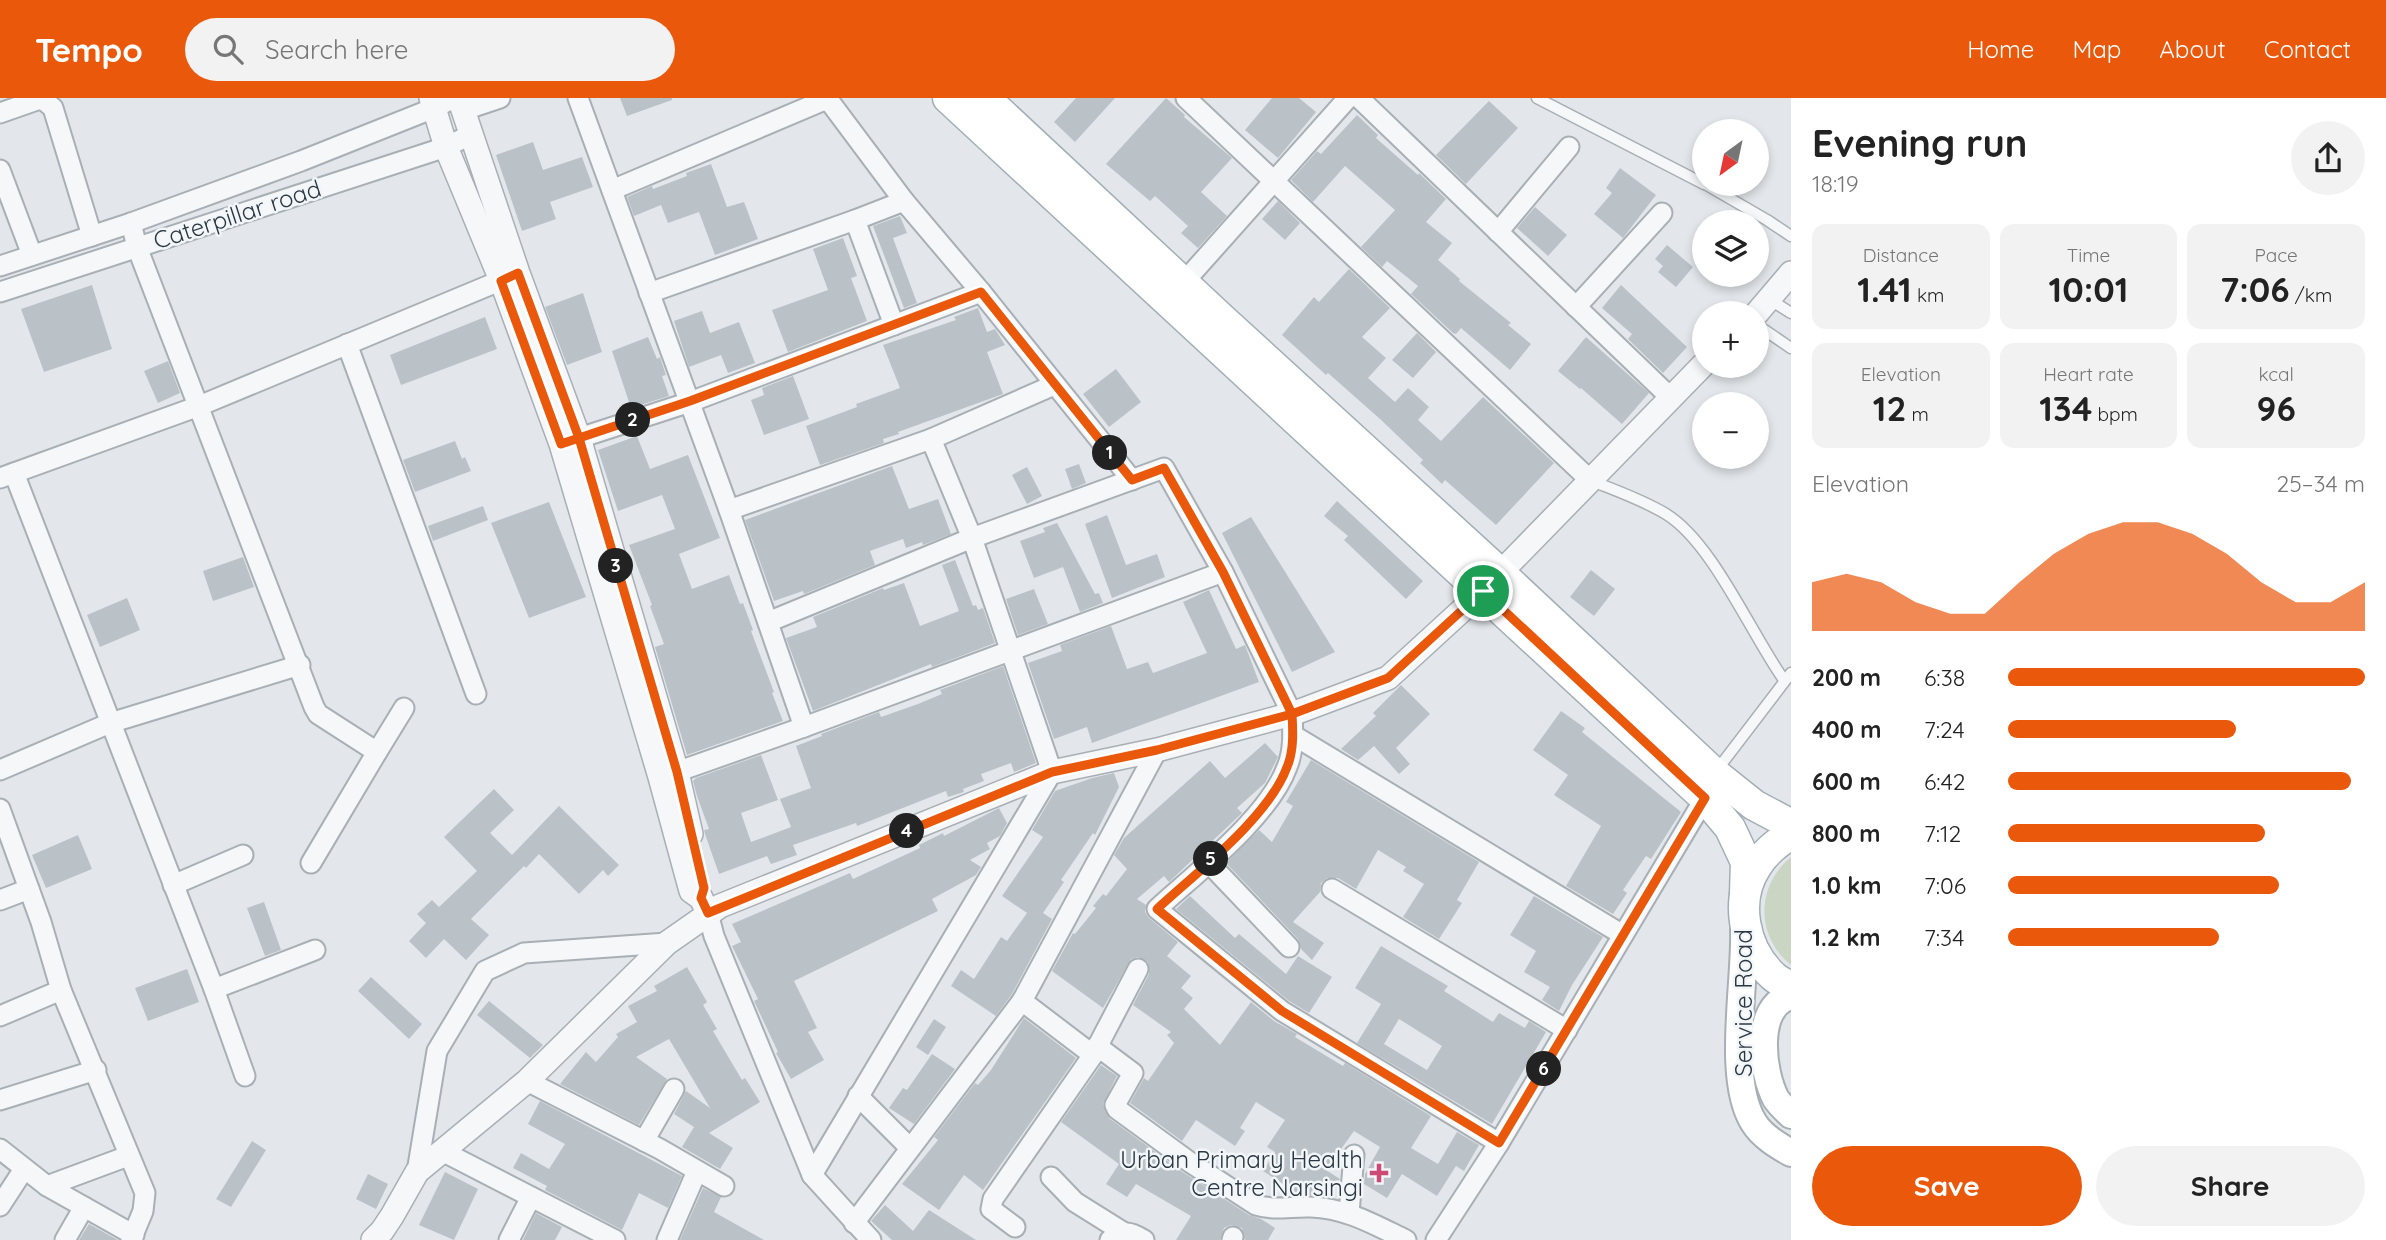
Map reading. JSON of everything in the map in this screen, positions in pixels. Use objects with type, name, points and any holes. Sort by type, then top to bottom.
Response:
[{"type":"main road","points":[[948,98],[1492,582]]},
{"type":"main road","points":[[985,98],[1184,282],[1492,582],[1710,786],[1791,823]]},
{"type":"main road","points":[[1710,786],[1746,862],[1744,905],[1752,950],[1773,977],[1791,987]]},
{"type":"main road","points":[[1744,905],[1754,868],[1771,848],[1791,834]]},
{"type":"main road","name":"Service Road","points":[[1744,905],[1745,961],[1739,1045],[1743,1092],[1754,1122],[1770,1141],[1791,1153]]},
{"type":"main road","name":"Service Road","points":[[1791,996],[1786,997],[1767,1018],[1763,1052],[1777,1100],[1791,1115]]},
{"type":"street","name":"Caterpillar road","points":[[92,236],[300,161],[448,103],[500,98]]},
{"type":"street","points":[[578,98],[690,401],[804,727]]},
{"type":"street","points":[[612,190],[827,98],[904,201],[1132,480]]},
{"type":"street","points":[[1184,282],[1348,98]]},
{"type":"street","points":[[1359,98],[1670,397]]},
{"type":"street","points":[[0,113],[40,99],[52,108],[92,236],[0,267]]},
{"type":"street","points":[[1191,100],[1590,480]]},
{"type":"street","points":[[448,103],[472,134],[509,277]]},
{"type":"street","points":[[448,103],[446,147],[509,277],[570,441],[704,888],[704,906],[714,936],[812,1175],[871,1240]]},
{"type":"street","name":"Caterpillar road","points":[[0,292],[446,147],[472,134]]},
{"type":"street","points":[[1498,232],[1569,147]]},
{"type":"street","points":[[0,170],[32,255]]},
{"type":"street","points":[[649,293],[904,201]]},
{"type":"street","points":[[1576,307],[1662,213]]},
{"type":"street","points":[[855,220],[894,325]]},
{"type":"street","points":[[131,223],[137,247],[318,714],[377,752]]},
{"type":"street","points":[[1767,301],[1791,273]]},
{"type":"street","points":[[245,1076],[214,989],[110,723],[7,476],[199,406],[509,277]]},
{"type":"street","points":[[570,441],[690,401],[981,292]]},
{"type":"street","points":[[348,344],[476,694]]},
{"type":"street","points":[[373,1240],[387,1224],[417,1172],[527,1081],[704,906],[1052,772],[1293,724],[1388,678],[1492,582],[1692,376]]},
{"type":"street","points":[[729,510],[931,439],[1054,385]]},
{"type":"street","points":[[812,1175],[1052,772],[972,538],[931,439]]},
{"type":"street","points":[[768,622],[972,538],[1164,468],[1223,572],[1293,724],[1287,767],[1260,813],[1157,909],[1282,1011],[1499,1143]]},
{"type":"street","points":[[668,775],[1223,572]]},
{"type":"street","points":[[0,770],[110,723],[300,665]]},
{"type":"street","points":[[312,863],[404,708]]},
{"type":"street","points":[[1293,724],[1623,935]]},
{"type":"street","points":[[853,1223],[1022,1002],[1157,750]]},
{"type":"street","points":[[1436,1240],[1499,1143],[1710,786]]},
{"type":"street","points":[[0,809],[61,990],[145,1193],[143,1211],[132,1238],[47,1186],[0,1149]]},
{"type":"street","points":[[173,885],[243,855]]},
{"type":"street","points":[[1208,862],[1289,947]]},
{"type":"street","points":[[0,900],[29,889]]},
{"type":"street","points":[[1332,889],[1567,1030]]},
{"type":"street","points":[[417,1172],[437,1051],[485,971],[524,953],[667,943]]},
{"type":"street","points":[[214,989],[315,950]]},
{"type":"street","points":[[1015,1227],[991,1209],[993,1199],[1095,1051],[1138,969]]},
{"type":"street","points":[[0,1016],[61,990]]},
{"type":"street","points":[[1022,1002],[1133,1073],[1115,1105],[1116,1109],[1191,1163],[1256,1205],[1266,1208],[1313,1207],[1349,1213],[1405,1240]]},
{"type":"street","points":[[0,1100],[96,1070]]},
{"type":"street","points":[[527,1081],[724,1186]]},
{"type":"street","points":[[644,1141],[674,1089]]},
{"type":"street","points":[[858,1096],[910,1148]]},
{"type":"street","points":[[442,1151],[615,1240]]},
{"type":"street","points":[[1349,1213],[1354,1155]]},
{"type":"street","points":[[47,1186],[128,1156]]},
{"type":"street","points":[[0,1206],[24,1169]]},
{"type":"street","points":[[667,1240],[697,1171]]},
{"type":"street","points":[[1051,1177],[1075,1202],[1116,1236],[1132,1232],[1144,1240]]},
{"type":"street","points":[[509,1240],[531,1197]]},
{"type":"street","points":[[65,1240],[84,1207]]},
{"type":"lane","points":[[1537,98],[1692,177]]},
{"type":"lane","points":[[1726,196],[1791,236]]},
{"type":"lane","points":[[1769,308],[1791,313]]},
{"type":"lane","points":[[1769,333],[1791,348]]},
{"type":"lane","points":[[1590,480],[1668,515],[1692,536],[1727,587],[1767,656],[1788,677],[1710,786]]},
{"type":"green space","points":[[1791,857],[1791,965],[1771,940],[1764,911],[1771,882]]},
{"type":"building","points":[[620,98],[672,98],[672,100],[627,116]]},
{"type":"building","points":[[1076,98],[1115,98],[1075,142],[1054,122]]},
{"type":"building","points":[[1166,98],[1232,158],[1201,192],[1227,216],[1198,248],[1181,233],[1188,226],[1155,196],[1150,201],[1106,164]]},
{"type":"building","points":[[1272,98],[1299,98],[1316,112],[1278,158],[1245,130]]},
{"type":"building","points":[[1489,101],[1518,128],[1466,184],[1436,155]]},
{"type":"building","points":[[1357,115],[1378,135],[1376,138],[1446,199],[1426,222],[1452,243],[1438,260],[1460,279],[1459,281],[1511,323],[1508,325],[1531,344],[1510,370],[1461,328],[1456,334],[1453,333],[1411,294],[1418,286],[1387,261],[1382,267],[1361,247],[1395,210],[1345,166],[1313,202],[1291,180],[1317,151],[1321,154]]},
{"type":"building","points":[[533,142],[543,170],[582,157],[593,187],[550,202],[556,219],[522,231],[496,155]]},
{"type":"building","points":[[711,164],[727,207],[744,202],[758,239],[715,255],[699,212],[668,223],[661,205],[634,216],[627,197],[652,186],[653,189],[687,176],[686,173]]},
{"type":"building","points":[[1620,168],[1656,195],[1623,238],[1594,214],[1612,193],[1606,188]]},
{"type":"building","points":[[1278,201],[1300,223],[1285,240],[1262,219]]},
{"type":"building","points":[[1535,207],[1567,235],[1548,256],[1517,228]]},
{"type":"building","points":[[900,216],[907,233],[893,238],[917,303],[904,308],[873,226]]},
{"type":"building","points":[[843,238],[857,276],[851,278],[867,321],[788,352],[772,310],[828,290],[813,249]]},
{"type":"building","points":[[1667,245],[1692,268],[1676,287],[1658,272],[1663,266],[1655,259]]},
{"type":"building","points":[[1349,269],[1390,308],[1362,337],[1386,358],[1368,378],[1395,402],[1408,388],[1429,407],[1418,420],[1441,441],[1483,397],[1554,463],[1496,525],[1445,480],[1442,484],[1420,463],[1423,460],[1380,419],[1282,335],[1314,297],[1319,302]]},
{"type":"building","points":[[92,285],[112,349],[44,372],[21,309]]},
{"type":"building","points":[[1621,285],[1687,347],[1663,373],[1628,339],[1632,334],[1602,308]]},
{"type":"building","points":[[583,293],[602,352],[567,365],[545,307]]},
{"type":"building","points":[[978,308],[987,332],[995,329],[1005,345],[987,352],[1003,394],[898,432],[899,434],[883,439],[884,443],[820,465],[806,426],[900,388],[883,345],[956,320],[954,317]]},
{"type":"building","points":[[702,311],[710,333],[739,322],[755,363],[728,373],[721,355],[689,367],[674,321]]},
{"type":"building","points":[[485,317],[497,349],[401,385],[390,355]]},
{"type":"building","points":[[1417,333],[1436,352],[1413,378],[1392,360]]},
{"type":"building","points":[[648,337],[657,359],[660,357],[666,375],[662,376],[669,396],[631,408],[612,351]]},
{"type":"building","points":[[1586,337],[1649,393],[1622,424],[1558,371]]},
{"type":"building","points":[[168,361],[180,393],[158,403],[144,371]]},
{"type":"building","points":[[1116,369],[1141,402],[1109,427],[1083,394]]},
{"type":"building","points":[[793,376],[809,419],[764,435],[751,400],[764,395],[762,388]]},
{"type":"building","points":[[637,436],[650,469],[688,455],[720,538],[679,554],[692,589],[729,575],[753,630],[751,631],[783,721],[687,755],[655,647],[664,644],[629,545],[675,529],[662,495],[618,511],[598,450]]},
{"type":"building","points":[[455,441],[462,459],[465,457],[471,471],[415,492],[403,460]]},
{"type":"building","points":[[1079,464],[1086,483],[1072,489],[1065,469]]},
{"type":"building","points":[[892,466],[909,509],[938,499],[951,534],[923,545],[922,542],[906,548],[903,539],[870,551],[875,565],[804,594],[803,591],[774,601],[745,520]]},
{"type":"building","points":[[1027,467],[1042,496],[1027,504],[1012,475]]},
{"type":"building","points":[[1337,501],[1423,581],[1406,599],[1344,540],[1348,536],[1324,516]]},
{"type":"building","points":[[549,502],[586,597],[529,618],[491,523]]},
{"type":"building","points":[[483,506],[488,520],[433,541],[428,526]]},
{"type":"building","points":[[1107,515],[1126,565],[1157,554],[1165,577],[1112,598],[1085,524]]},
{"type":"building","points":[[1251,517],[1335,652],[1292,672],[1222,533]]},
{"type":"building","points":[[1057,523],[1095,594],[1099,593],[1103,603],[1080,612],[1063,567],[1034,578],[1020,541],[1045,532],[1043,528]]},
{"type":"building","points":[[243,557],[254,587],[213,601],[203,571]]},
{"type":"building","points":[[955,560],[973,606],[976,605],[978,610],[983,608],[995,643],[932,667],[931,664],[813,711],[786,638],[817,627],[813,617],[883,588],[884,590],[904,583],[920,626],[959,611],[942,565]]},
{"type":"building","points":[[1591,570],[1615,589],[1594,616],[1570,597]]},
{"type":"building","points":[[1034,589],[1048,624],[1018,635],[1006,599]]},
{"type":"building","points":[[1209,590],[1236,649],[1245,645],[1259,682],[1092,743],[1087,727],[1054,739],[1028,663],[1062,651],[1060,645],[1111,626],[1127,669],[1148,662],[1153,673],[1207,653],[1183,602]]},
{"type":"building","points":[[127,598],[140,630],[100,647],[87,615]]},
{"type":"building","points":[[1003,666],[1036,763],[1014,772],[1011,763],[981,774],[984,781],[963,789],[964,792],[948,797],[946,791],[857,826],[856,823],[793,845],[797,855],[771,864],[767,856],[719,874],[704,830],[709,829],[693,781],[696,778],[761,755],[778,800],[741,813],[751,842],[791,827],[780,799],[811,788],[796,746],[879,712],[881,717],[918,704],[942,694],[940,690]]},
{"type":"building","points":[[1401,685],[1430,714],[1396,748],[1410,764],[1399,774],[1374,746],[1358,760],[1341,749],[1376,716],[1373,713]]},
{"type":"building","points":[[1561,711],[1585,728],[1582,732],[1681,812],[1651,859],[1646,856],[1623,890],[1627,893],[1613,914],[1566,886],[1601,826],[1554,795],[1568,775],[1533,750]]},
{"type":"building","points":[[1265,743],[1278,757],[1265,783],[1237,808],[1242,813],[1169,882],[1164,876],[1137,899],[1146,905],[1145,912],[1149,918],[1178,942],[1167,956],[1191,976],[1181,988],[1193,998],[1184,1009],[1220,1045],[1251,1002],[1274,1021],[1297,1034],[1295,1037],[1343,1066],[1345,1063],[1431,1116],[1411,1148],[1438,1164],[1457,1132],[1479,1145],[1464,1171],[1456,1166],[1437,1196],[1402,1174],[1387,1198],[1364,1184],[1365,1174],[1380,1147],[1354,1131],[1326,1170],[1340,1179],[1329,1195],[1321,1190],[1318,1195],[1300,1195],[1263,1171],[1275,1152],[1267,1147],[1285,1120],[1256,1102],[1240,1128],[1245,1131],[1235,1146],[1196,1120],[1182,1141],[1130,1103],[1144,1078],[1148,1081],[1174,1043],[1167,1035],[1171,1032],[1133,1005],[1149,974],[1148,962],[1138,957],[1131,959],[1103,1008],[1052,971],[1073,933],[1075,934],[1096,908],[1093,906],[1103,894],[1106,896],[1127,869],[1114,855],[1124,838],[1210,761],[1225,778]]},
{"type":"building","points":[[1311,760],[1479,862],[1457,900],[1462,903],[1439,939],[1403,917],[1424,884],[1403,871],[1406,867],[1378,850],[1356,889],[1338,878],[1327,878],[1321,883],[1320,892],[1293,922],[1324,943],[1312,960],[1301,949],[1298,939],[1226,863],[1259,830],[1272,842],[1293,806],[1286,802]]},
{"type":"building","points":[[1114,773],[1119,787],[1095,835],[1093,833],[1061,880],[1064,882],[1043,913],[1052,919],[1012,994],[996,1016],[951,986],[961,970],[974,979],[1001,937],[1007,941],[1027,913],[1002,896],[1043,837],[1032,830],[1055,791]]},
{"type":"building","points":[[494,789],[514,810],[490,833],[512,855],[559,806],[619,865],[608,876],[603,870],[579,894],[539,854],[471,919],[489,935],[466,960],[444,939],[426,958],[409,941],[426,923],[417,914],[432,900],[439,907],[477,871],[444,837]]},
{"type":"building","points":[[999,808],[1007,823],[1000,836],[987,843],[990,849],[970,860],[981,867],[976,875],[932,899],[938,911],[794,981],[817,1028],[808,1032],[824,1060],[791,1079],[776,1053],[778,1052],[754,1001],[758,999],[732,946],[741,942],[732,924],[850,873],[853,879]]},
{"type":"building","points":[[78,835],[92,869],[46,888],[32,855]]},
{"type":"building","points":[[1190,896],[1235,938],[1239,934],[1286,974],[1298,956],[1332,977],[1309,1013],[1289,1001],[1176,909]]},
{"type":"building","points":[[1534,896],[1603,937],[1572,985],[1559,1011],[1542,1000],[1550,987],[1524,972],[1536,951],[1510,935]]},
{"type":"building","points":[[264,902],[281,950],[265,956],[247,908]]},
{"type":"building","points":[[1381,946],[1448,986],[1444,991],[1493,1022],[1499,1013],[1525,1028],[1529,1021],[1546,1032],[1492,1124],[1357,1043],[1381,1004],[1355,988]],"holes":[[[1399,1019],[1442,1046],[1427,1070],[1384,1044]]]},
{"type":"building","points":[[687,967],[707,1002],[703,1005],[717,1029],[713,1031],[742,1080],[745,1078],[760,1102],[709,1133],[733,1148],[720,1169],[682,1147],[694,1127],[674,1114],[686,1091],[710,1108],[669,1039],[636,1057],[667,1079],[639,1125],[560,1084],[586,1052],[596,1062],[618,1037],[616,1034],[637,1022],[628,1006],[657,991],[654,986]]},
{"type":"building","points":[[187,969],[199,1002],[148,1021],[135,988]]},
{"type":"building","points":[[371,977],[422,1024],[409,1039],[358,991]]},
{"type":"building","points":[[489,1001],[543,1045],[530,1058],[477,1015]]},
{"type":"building","points":[[1024,1018],[1076,1058],[983,1190],[964,1175],[939,1210],[902,1184],[938,1140],[934,1137],[975,1083],[978,1085],[991,1070]]},
{"type":"building","points":[[934,1019],[946,1027],[928,1055],[916,1047]]},
{"type":"building","points":[[932,1054],[955,1069],[914,1124],[889,1108],[903,1088],[907,1090]]},
{"type":"building","points":[[1101,1065],[1117,1076],[1103,1104],[1109,1118],[1184,1173],[1249,1215],[1275,1228],[1268,1240],[1245,1240],[1242,1228],[1231,1225],[1224,1228],[1220,1240],[1176,1240],[1191,1216],[1136,1184],[1127,1197],[1106,1184],[1119,1164],[1061,1122]]},
{"type":"building","points":[[540,1101],[682,1176],[668,1208],[639,1193],[622,1230],[545,1190],[547,1186],[513,1168],[521,1153],[549,1169],[565,1144],[528,1124]]},
{"type":"building","points":[[252,1141],[266,1150],[231,1207],[216,1199]]},
{"type":"building","points":[[445,1172],[478,1189],[454,1240],[419,1225]]},
{"type":"building","points":[[368,1174],[388,1184],[376,1209],[356,1199]]},
{"type":"building","points":[[703,1188],[721,1197],[714,1212],[764,1240],[680,1240]]},
{"type":"building","points":[[885,1205],[913,1231],[929,1210],[976,1240],[892,1240],[871,1221]]},
{"type":"building","points":[[536,1213],[562,1227],[555,1240],[523,1240]]},
{"type":"building","points":[[89,1224],[118,1240],[79,1240]]},
{"type":"place","name":"Urban Primary Health Centre Narsingi","points":[[1379,1173]]},
{"type":"route","points":[[1483,591],[1388,678],[1292,714],[1223,572],[1164,468],[1132,480],[981,292],[690,401],[579,438],[561,444],[501,281],[518,273],[579,438],[677,772],[704,888],[701,898],[708,913],[1052,772],[1157,750],[1292,714],[1293,735],[1287,767],[1260,813],[1157,909],[1282,1011],[1499,1143],[1705,798],[1483,591]]}]
